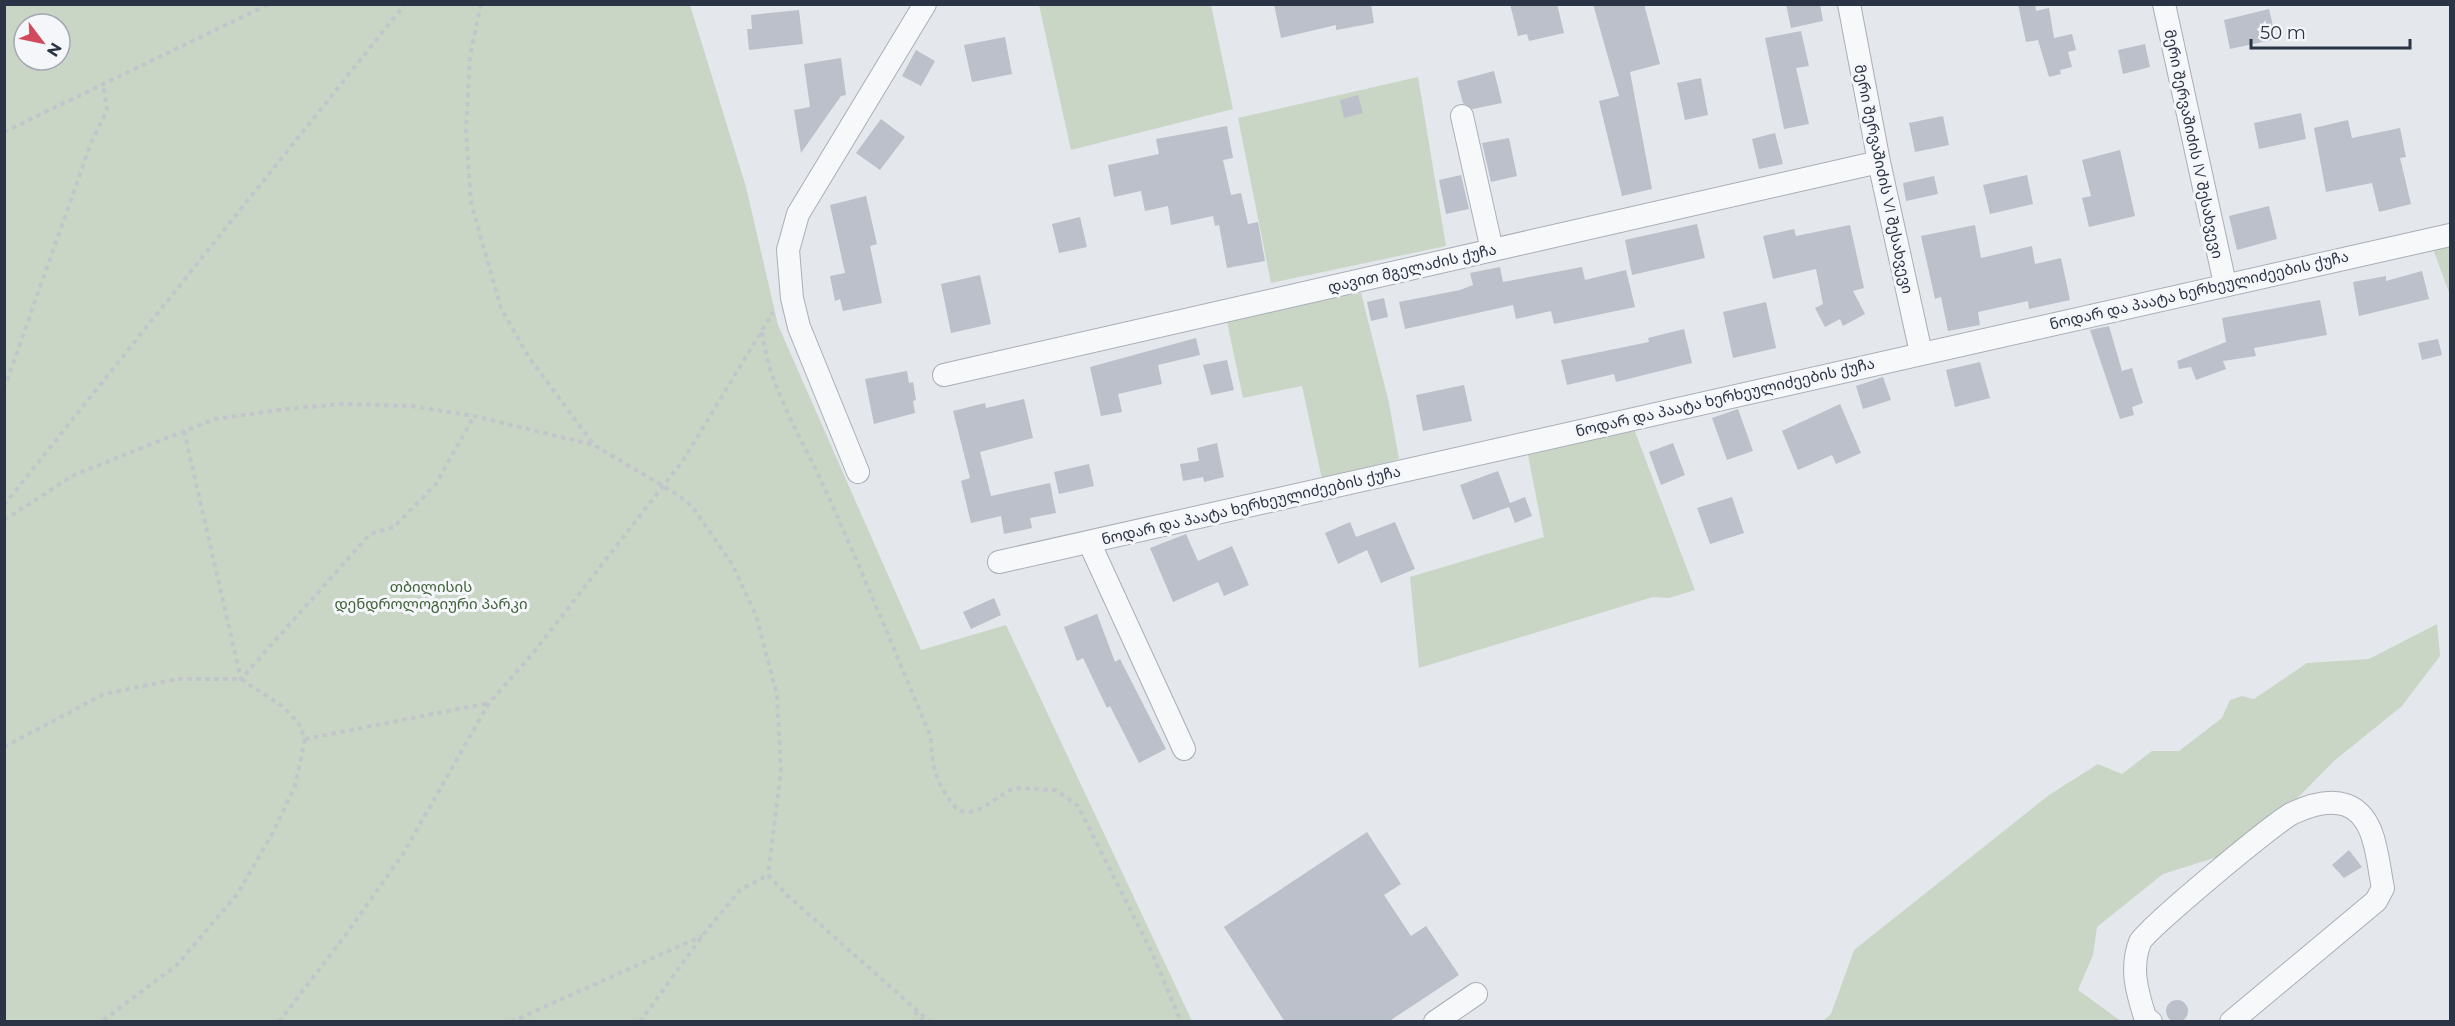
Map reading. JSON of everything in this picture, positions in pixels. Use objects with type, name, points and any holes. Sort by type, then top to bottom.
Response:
[{"type":"street","points":[[858,472],[799,327],[792,298],[788,250],[798,214],[925,4]]},
{"type":"street","name":"მერი შერვაშიძის VI შესახვევი","points":[[1849,4],[1879,162],[1921,353]]},
{"type":"street","name":"მერი შერვაშიძის IV შესახვევი","points":[[2164,4],[2225,284]]},
{"type":"street","points":[[1462,116],[1492,250]]},
{"type":"street","name":"დავით მგელაძის ქუჩა","points":[[944,375],[1879,162]]},
{"type":"street","name":"ნოდარ და პაატა ხერხეულიძეების ქუჩა","points":[[999,562],[2225,284],[2451,235]]},
{"type":"street","points":[[1089,542],[1184,749]]},
{"type":"street","points":[[2151,1022],[2145,1017],[2133,969],[2140,940],[2222,868],[2292,813],[2323,802],[2346,805],[2360,813],[2369,826],[2383,888],[2376,901],[2231,1022]]},
{"type":"street","points":[[1435,1022],[1476,994]]},
{"type":"path","points":[[4,132],[269,4]]},
{"type":"path","points":[[4,505],[405,4]]},
{"type":"path","points":[[481,4],[470,56],[466,130],[471,203],[501,308],[528,356],[594,445]]},
{"type":"path","points":[[4,389],[91,143],[107,110],[104,83]]},
{"type":"path","points":[[279,1022],[347,933],[403,854],[489,703],[534,652],[684,459],[774,310]]},
{"type":"path","points":[[762,332],[766,361],[824,487],[931,737],[931,758],[941,787],[959,811],[970,812],[982,808],[1013,788],[1056,790],[1078,806],[1152,955],[1181,1022]]},
{"type":"path","points":[[4,520],[74,475],[215,419],[342,404],[411,406],[474,416],[594,445],[678,495],[692,506],[732,564],[756,615],[777,695],[780,760],[768,875]]},
{"type":"path","points":[[241,679],[370,534],[394,527],[436,484],[474,416]]},
{"type":"path","points":[[184,431],[241,679]]},
{"type":"path","points":[[4,747],[104,694],[177,679],[241,679],[282,706],[298,722],[305,739],[295,786],[272,834],[238,893],[177,965],[101,1022]]},
{"type":"path","points":[[305,739],[489,703]]},
{"type":"path","points":[[640,1022],[702,936],[740,890],[768,875]]},
{"type":"path","points":[[768,875],[930,1022]]},
{"type":"path","points":[[511,1022],[702,936]]},
{"type":"path","points":[[909,1003],[923,1022]]},
{"type":"green space","name":"თბილისის დენდროლოგიური პარკი","points":[[4,5],[690,5],[746,187],[778,325],[921,650],[1006,625],[1192,1021],[5,1021]]},
{"type":"green space","points":[[1039,5],[1211,5],[1233,109],[1071,150]]},
{"type":"green space","points":[[1418,77],[1446,246],[1271,283],[1238,118]]},
{"type":"green space","points":[[2450,245],[2450,295],[2433,249]]},
{"type":"green space","points":[[1361,293],[1389,403],[1399,459],[1322,479],[1302,386],[1243,398],[1226,317]]},
{"type":"green space","points":[[1634,429],[1695,590],[1669,598],[1653,597],[1419,668],[1410,577],[1544,537],[1527,450]]},
{"type":"green space","points":[[2437,624],[2440,656],[2402,706],[2334,761],[2249,847],[2163,874],[2097,927],[2093,955],[2078,990],[2121,1021],[1822,1022],[1831,1014],[1854,950],[2049,795],[2098,764],[2122,774],[2152,751],[2179,751],[2222,718],[2230,700],[2242,696],[2254,699],[2307,663],[2369,659]]},
{"type":"building","points":[[1274,4],[1371,4],[1374,23],[1336,30],[1336,25],[1281,38]]},
{"type":"building","points":[[1510,4],[1557,4],[1564,33],[1529,41],[1527,34],[1518,36]]},
{"type":"building","points":[[1593,4],[1644,4],[1660,64],[1630,72],[1652,189],[1622,196],[1599,101],[1619,96]]},
{"type":"building","points":[[1786,4],[1820,4],[1823,21],[1791,28]]},
{"type":"building","points":[[2018,4],[2035,4],[2036,11],[2049,8],[2054,38],[2072,34],[2076,50],[2068,52],[2072,67],[2060,70],[2061,74],[2049,77],[2038,40],[2026,42]]},
{"type":"building","points":[[2269,9],[2276,39],[2230,49],[2224,20]]},
{"type":"building","points":[[799,10],[803,44],[749,50],[747,29],[752,29],[751,15]]},
{"type":"building","points":[[1801,31],[1809,66],[1796,68],[1809,124],[1784,129],[1765,38]]},
{"type":"building","points":[[1005,37],[1012,74],[972,82],[964,45]]},
{"type":"building","points":[[2145,44],[2150,67],[2123,74],[2118,50]]},
{"type":"building","points":[[916,50],[935,61],[921,86],[902,76]]},
{"type":"building","points":[[841,58],[846,95],[841,96],[801,153],[794,110],[810,107],[804,64]]},
{"type":"building","points":[[1494,71],[1502,103],[1473,109],[1463,103],[1457,81]]},
{"type":"building","points":[[1701,78],[1708,115],[1685,120],[1677,83]]},
{"type":"building","points":[[1358,95],[1363,113],[1344,118],[1340,100]]},
{"type":"building","points":[[2301,113],[2306,139],[2259,149],[2254,123]]},
{"type":"building","points":[[1943,116],[1949,145],[1915,152],[1909,123]]},
{"type":"building","points":[[881,119],[905,137],[880,170],[856,153]]},
{"type":"building","points":[[2348,120],[2352,138],[2400,128],[2406,157],[2400,158],[2411,204],[2379,212],[2372,183],[2326,192],[2314,128]]},
{"type":"building","points":[[1227,126],[1233,158],[1223,160],[1231,195],[1241,193],[1248,224],[1258,222],[1265,261],[1227,268],[1219,225],[1215,226],[1213,216],[1171,225],[1168,206],[1145,211],[1141,191],[1114,197],[1108,165],[1159,154],[1156,139]]},
{"type":"building","points":[[1775,133],[1783,164],[1759,169],[1752,139]]},
{"type":"building","points":[[1509,138],[1517,176],[1491,182],[1482,143]]},
{"type":"building","points":[[2120,150],[2135,216],[2089,227],[2082,198],[2091,196],[2082,160]]},
{"type":"building","points":[[1461,175],[1469,209],[1446,214],[1439,180]]},
{"type":"building","points":[[2027,175],[2033,204],[1990,214],[1983,185]]},
{"type":"building","points":[[1934,176],[1938,194],[1906,201],[1903,183]]},
{"type":"building","points":[[866,196],[877,244],[870,246],[882,303],[843,311],[840,299],[835,301],[830,276],[845,273],[830,205]]},
{"type":"building","points":[[2269,206],[2277,239],[2237,250],[2229,216]]},
{"type":"building","points":[[1080,217],[1087,247],[1059,253],[1052,224]]},
{"type":"building","points":[[1697,224],[1705,258],[1632,275],[1625,240]]},
{"type":"building","points":[[1850,225],[1864,288],[1853,291],[1865,314],[1843,326],[1840,319],[1825,327],[1815,308],[1823,304],[1816,269],[1773,279],[1763,236],[1794,229],[1796,236]]},
{"type":"building","points":[[1975,225],[1981,258],[2032,246],[2035,264],[2061,258],[2070,300],[2029,309],[2028,301],[1978,312],[1980,325],[1948,331],[1941,297],[1935,299],[1921,236]]},
{"type":"building","points":[[1500,267],[1503,282],[1582,267],[1585,280],[1626,270],[1635,307],[1554,324],[1551,311],[1516,319],[1513,305],[1405,329],[1399,302],[1460,290],[1473,285],[1470,273]]},
{"type":"building","points":[[2422,271],[2429,299],[2359,316],[2353,282],[2386,276],[2386,281]]},
{"type":"building","points":[[980,275],[991,324],[951,333],[941,284]]},
{"type":"building","points":[[1384,298],[1388,317],[1371,321],[1367,302]]},
{"type":"building","points":[[2320,300],[2327,335],[2254,348],[2256,356],[2223,361],[2226,369],[2196,380],[2191,367],[2179,369],[2177,361],[2226,342],[2222,318]]},
{"type":"building","points":[[1766,302],[1776,348],[1733,358],[1723,312]]},
{"type":"building","points":[[2109,326],[2122,371],[2132,368],[2143,403],[2132,407],[2134,415],[2120,419],[2090,330]]},
{"type":"building","points":[[1684,329],[1692,363],[1616,382],[1614,374],[1567,385],[1561,360],[1649,342],[1648,338]]},
{"type":"building","points":[[1196,338],[1200,355],[1158,365],[1162,384],[1118,394],[1122,412],[1101,416],[1090,367]]},
{"type":"building","points":[[2438,339],[2442,355],[2422,360],[2418,343]]},
{"type":"building","points":[[1227,360],[1234,390],[1211,395],[1203,365]]},
{"type":"building","points":[[1980,362],[1990,398],[1955,407],[1946,370]]},
{"type":"building","points":[[907,371],[909,383],[913,382],[916,400],[913,401],[915,413],[874,424],[865,379]]},
{"type":"building","points":[[1883,377],[1891,400],[1863,409],[1856,386]]},
{"type":"building","points":[[1464,385],[1472,421],[1423,431],[1416,395]]},
{"type":"building","points":[[1024,399],[1033,438],[980,452],[991,496],[1050,483],[1056,513],[1030,518],[1032,528],[1004,534],[1001,516],[971,523],[961,481],[970,478],[953,411],[985,403],[986,408]]},
{"type":"building","points":[[1840,404],[1861,453],[1836,464],[1832,455],[1798,470],[1782,431]]},
{"type":"building","points":[[1738,409],[1753,451],[1727,460],[1712,418]]},
{"type":"building","points":[[1217,443],[1224,477],[1204,482],[1203,477],[1183,481],[1180,464],[1199,461],[1197,448]]},
{"type":"building","points":[[1673,443],[1685,475],[1661,485],[1649,452]]},
{"type":"building","points":[[1089,464],[1094,486],[1059,494],[1054,472]]},
{"type":"building","points":[[1498,471],[1510,503],[1525,497],[1532,516],[1515,523],[1509,507],[1473,520],[1460,485]]},
{"type":"building","points":[[1732,497],[1744,533],[1710,544],[1697,508]]},
{"type":"building","points":[[1350,522],[1356,537],[1395,522],[1415,569],[1381,583],[1367,550],[1338,564],[1325,533]]},
{"type":"building","points":[[1186,534],[1198,561],[1232,546],[1249,585],[1224,596],[1218,582],[1173,602],[1150,548]]},
{"type":"building","points":[[994,598],[1001,615],[971,629],[963,612]]},
{"type":"building","points":[[1097,614],[1115,662],[1120,659],[1166,749],[1139,763],[1110,706],[1107,708],[1083,658],[1077,661],[1064,627]]},
{"type":"building","points":[[1367,832],[1401,884],[1384,895],[1411,936],[1426,926],[1459,975],[1388,1022],[1285,1022],[1224,927]]},
{"type":"building","points":[[2349,850],[2362,867],[2344,878],[2332,865]]},
{"type":"building","points":[[2177,1000],[2185,1003],[2188,1011],[2185,1019],[2177,1022],[2169,1019],[2166,1011],[2169,1003]]}]
